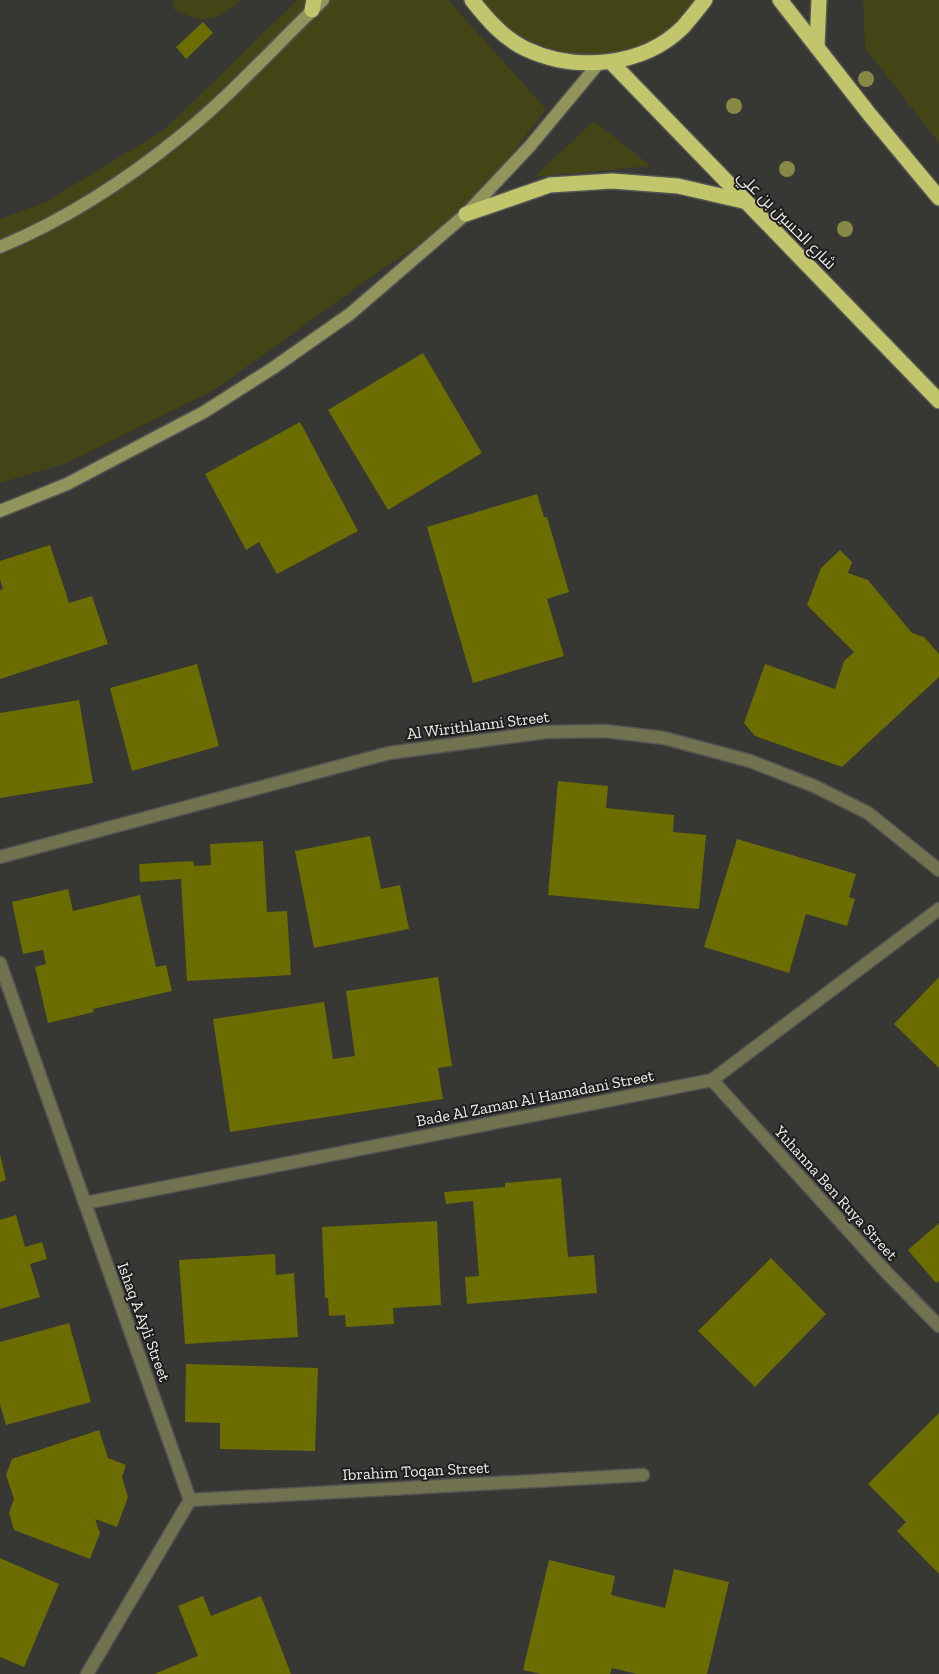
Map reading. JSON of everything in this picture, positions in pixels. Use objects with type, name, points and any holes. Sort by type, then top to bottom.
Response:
[{"type":"highway","points":[[472,0],[494,26],[525,48],[560,61],[605,63],[649,50],[682,28],[705,0]]},
{"type":"highway","points":[[780,0],[870,115],[939,198]]},
{"type":"highway","points":[[817,47],[819,0]]},
{"type":"highway","name":"شارع الحسين بن علي","points":[[605,63],[939,401]]},
{"type":"highway","points":[[466,214],[550,185],[612,180],[678,186],[743,201]]},
{"type":"main road","points":[[0,247],[45,227],[88,203],[148,162],[196,122],[316,3]]},
{"type":"main road","points":[[0,511],[67,484],[204,412],[273,368],[350,314],[466,214],[605,63]]},
{"type":"street","name":"Al Wirithlanni Street","points":[[0,856],[389,753],[546,732],[605,731],[674,741],[750,761],[814,786],[868,813],[939,870]]},
{"type":"street","name":"Bade Al Zaman Al Hamadani Street","points":[[85,1203],[712,1080],[939,908]]},
{"type":"street","name":"Ishaq A Ayli Street","points":[[0,963],[190,1500]]},
{"type":"street","name":"Yuhanna Ben Ruya Street","points":[[712,1080],[887,1274],[939,1326]]},
{"type":"street","name":"Ibrahim Toqan Street","points":[[190,1500],[643,1474]]},
{"type":"street","points":[[86,1674],[190,1500]]},
{"type":"shaded area","points":[[174,0],[241,0],[215,17],[201,19],[193,18],[172,8]]},
{"type":"shaded area","points":[[297,0],[448,0],[546,109],[466,214],[382,269],[216,389],[67,463],[0,483],[0,219],[46,202],[165,129]]},
{"type":"shaded area","points":[[483,0],[697,0],[671,28],[652,41],[614,54],[594,55],[555,50],[518,35],[498,22]]},
{"type":"shaded area","points":[[863,0],[939,0],[939,143],[865,48]]},
{"type":"shaded area","points":[[594,121],[651,166],[534,177]]},
{"type":"building","points":[[203,22],[213,33],[186,59],[176,47]]},
{"type":"building","points":[[423,353],[482,453],[388,510],[328,410]]},
{"type":"building","points":[[300,422],[358,531],[277,574],[259,542],[246,550],[205,474]]},
{"type":"building","points":[[537,494],[544,517],[547,517],[569,592],[547,599],[564,656],[473,683],[427,527]]},
{"type":"building","points":[[50,545],[69,603],[92,596],[108,644],[0,679],[0,590],[3,589],[0,579],[0,561]]},
{"type":"building","points":[[840,550],[852,562],[848,573],[868,580],[912,633],[924,637],[939,654],[939,677],[842,767],[755,736],[744,723],[765,664],[835,689],[844,661],[854,652],[807,605],[821,568]]},
{"type":"building","points":[[197,664],[219,746],[132,771],[110,688]]},
{"type":"building","points":[[79,700],[93,783],[0,798],[0,713]]},
{"type":"building","points":[[558,781],[608,786],[606,808],[674,815],[673,832],[706,835],[699,909],[548,895]]},
{"type":"building","points":[[370,836],[381,889],[400,885],[409,929],[314,948],[295,851]]},
{"type":"building","points":[[737,839],[856,874],[849,897],[855,899],[847,926],[806,914],[789,973],[704,947]]},
{"type":"building","points":[[263,841],[267,912],[287,911],[291,975],[187,981],[181,879],[140,882],[139,864],[193,861],[194,866],[211,865],[210,844]]},
{"type":"building","points":[[68,889],[73,911],[140,895],[156,967],[166,965],[172,991],[93,1009],[94,1012],[48,1023],[35,967],[46,964],[43,950],[23,954],[12,902]]},
{"type":"building","points":[[438,977],[452,1066],[438,1068],[443,1099],[230,1132],[213,1019],[324,1002],[333,1059],[355,1056],[346,991]]},
{"type":"building","points":[[939,977],[939,1068],[894,1024]]},
{"type":"building","points":[[0,1154],[6,1180],[0,1182]]},
{"type":"building","points":[[561,1178],[568,1257],[594,1255],[597,1293],[467,1304],[465,1277],[479,1276],[473,1201],[446,1204],[444,1192],[505,1187],[505,1183]]},
{"type":"building","points":[[16,1215],[25,1247],[42,1242],[47,1259],[30,1264],[40,1297],[0,1309],[0,1220]]},
{"type":"building","points":[[437,1221],[441,1305],[393,1308],[394,1324],[346,1327],[345,1315],[329,1316],[328,1298],[325,1298],[322,1227]]},
{"type":"building","points":[[939,1223],[939,1281],[936,1283],[908,1250]]},
{"type":"building","points":[[275,1254],[276,1275],[294,1273],[298,1337],[185,1344],[179,1260]]},
{"type":"building","points":[[771,1258],[826,1314],[755,1387],[698,1331]]},
{"type":"building","points":[[69,1323],[91,1402],[6,1425],[0,1404],[0,1342]]},
{"type":"building","points":[[186,1364],[318,1368],[315,1451],[220,1449],[220,1423],[185,1422]]},
{"type":"building","points":[[939,1413],[939,1574],[897,1531],[906,1522],[868,1484]]},
{"type":"building","points":[[99,1430],[108,1458],[126,1465],[122,1477],[128,1497],[117,1527],[95,1519],[100,1533],[90,1559],[14,1530],[9,1513],[14,1499],[6,1475],[12,1459]]},
{"type":"building","points":[[0,1558],[59,1584],[24,1667],[0,1657]]},
{"type":"building","points":[[549,1560],[615,1576],[611,1595],[665,1608],[674,1569],[729,1582],[707,1674],[637,1674],[612,1668],[610,1674],[541,1674],[523,1670]]},
{"type":"building","points":[[203,1596],[211,1616],[261,1596],[291,1674],[154,1674],[198,1656],[178,1606]]}]
